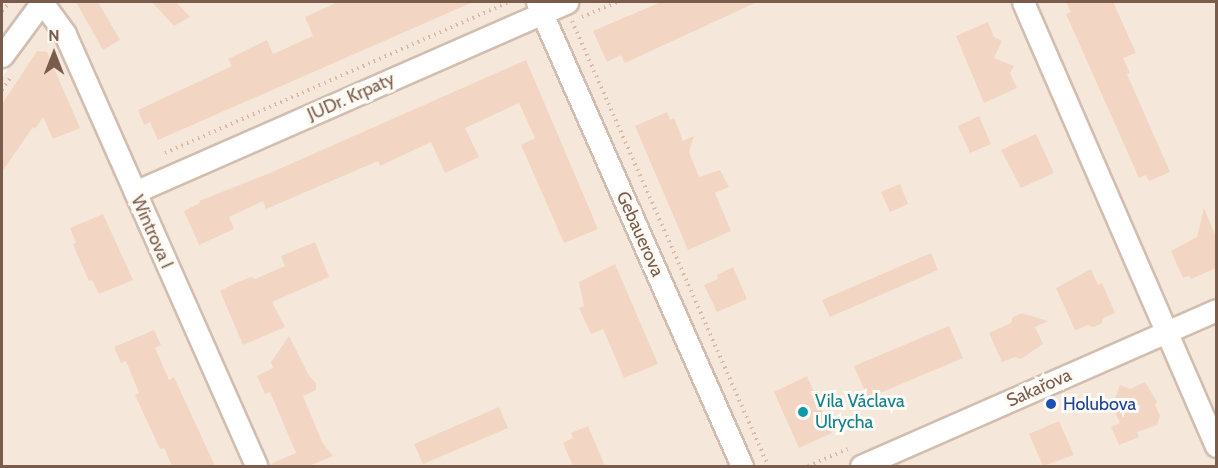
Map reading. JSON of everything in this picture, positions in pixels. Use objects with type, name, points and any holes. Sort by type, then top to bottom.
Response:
[{"type":"street","points":[[2,56],[42,2]]},
{"type":"street","name":"Wintrova I","points":[[42,2],[65,34],[256,466]]},
{"type":"street","points":[[1023,2],[1216,446]]},
{"type":"street","name":"JUDr. Krpaty","points":[[135,192],[540,7],[568,9]]},
{"type":"street","name":"Gebauerova","points":[[540,7],[742,466]]},
{"type":"street","name":"Sakařova","points":[[861,466],[1216,310]]},
{"type":"path","points":[[2,11],[9,2]]},
{"type":"path","points":[[164,153],[509,2]]},
{"type":"path","points":[[617,2],[568,9],[768,466]]},
{"type":"shaded area","points":[[2,2],[1216,2],[1216,466],[2,466],[2,78],[12,62],[2,49]]},
{"type":"building","points":[[76,2],[98,2],[120,40],[103,50]]},
{"type":"building","points":[[152,2],[176,2],[190,17],[174,26]]},
{"type":"building","points":[[338,2],[473,2],[158,140],[150,122],[144,125],[138,110],[232,66],[228,59],[267,40],[273,54],[313,36],[305,17]]},
{"type":"building","points":[[661,2],[757,2],[625,63],[621,55],[607,62],[593,31]]},
{"type":"building","points":[[1066,2],[1113,2],[1136,53],[1123,58],[1130,73],[1127,74],[1170,172],[1149,181],[1146,175],[1139,178],[1066,14],[1071,12]]},
{"type":"building","points":[[988,22],[994,37],[1002,41],[994,58],[1014,66],[1010,73],[1017,88],[984,103],[956,36]]},
{"type":"building","points":[[37,51],[47,52],[80,128],[53,139],[43,117],[35,129],[33,127],[2,172],[2,104]]},
{"type":"building","points":[[526,60],[598,229],[564,243],[521,145],[535,138],[519,103],[465,128],[479,157],[445,173],[431,142],[380,166],[378,161],[266,209],[263,201],[229,217],[234,229],[199,245],[184,211],[200,203],[199,201],[270,173]]},
{"type":"building","points":[[667,112],[670,120],[674,118],[683,141],[694,136],[689,152],[699,177],[720,170],[729,187],[715,193],[731,231],[688,250],[635,126]]},
{"type":"building","points":[[979,116],[991,144],[970,153],[958,126]]},
{"type":"building","points":[[1036,134],[1054,173],[1021,188],[1001,150]]},
{"type":"building","points":[[900,184],[908,204],[890,212],[881,192]]},
{"type":"building","points":[[1204,208],[1216,237],[1216,268],[1191,279],[1189,276],[1183,278],[1171,251],[1197,237]]},
{"type":"building","points":[[103,214],[133,280],[99,294],[92,280],[89,281],[77,254],[73,244],[76,243],[70,228]]},
{"type":"building","points":[[315,242],[329,277],[272,302],[285,327],[243,345],[220,291],[251,277],[255,279],[285,266],[281,256]]},
{"type":"building","points":[[931,253],[938,270],[830,317],[822,300]]},
{"type":"building","points":[[615,264],[658,364],[624,378],[603,329],[591,334],[579,308],[584,306],[579,282]]},
{"type":"building","points":[[733,267],[747,299],[717,312],[704,285],[718,279],[717,275]]},
{"type":"building","points":[[1091,269],[1098,285],[1102,283],[1115,313],[1103,318],[1101,324],[1093,327],[1088,325],[1075,330],[1056,288]]},
{"type":"building","points":[[1022,313],[1048,321],[1035,327],[1043,344],[1021,359],[1015,357],[1002,362],[989,333],[1011,323],[1013,317]]},
{"type":"building","points":[[949,326],[963,358],[868,398],[854,366]]},
{"type":"building","points":[[154,330],[161,345],[155,348],[169,380],[174,377],[215,466],[172,466],[164,448],[160,449],[135,395],[139,393],[126,361],[121,363],[114,347]]},
{"type":"building","points":[[289,336],[309,376],[316,383],[316,390],[303,396],[322,442],[333,456],[309,466],[268,465],[296,453],[270,392],[265,394],[257,376],[273,368],[271,362]]},
{"type":"building","name":"Vila Václava Ulrycha","points":[[807,376],[832,433],[799,448],[774,392]]},
{"type":"building","points":[[1145,382],[1157,402],[1155,405],[1160,416],[1157,425],[1137,432],[1139,437],[1119,445],[1111,427],[1120,423],[1111,403],[1120,385],[1130,389]]},
{"type":"building","points":[[499,407],[508,428],[423,464],[414,444]]},
{"type":"building","points":[[1059,421],[1074,455],[1043,466],[1029,434]]},
{"type":"building","points":[[588,426],[605,466],[573,466],[563,443],[573,438],[571,433]]},
{"type":"place","name":"Holubova","points":[[1051,404]]},
{"type":"place","name":"Vila Václava Ulrycha","points":[[803,412]]}]
